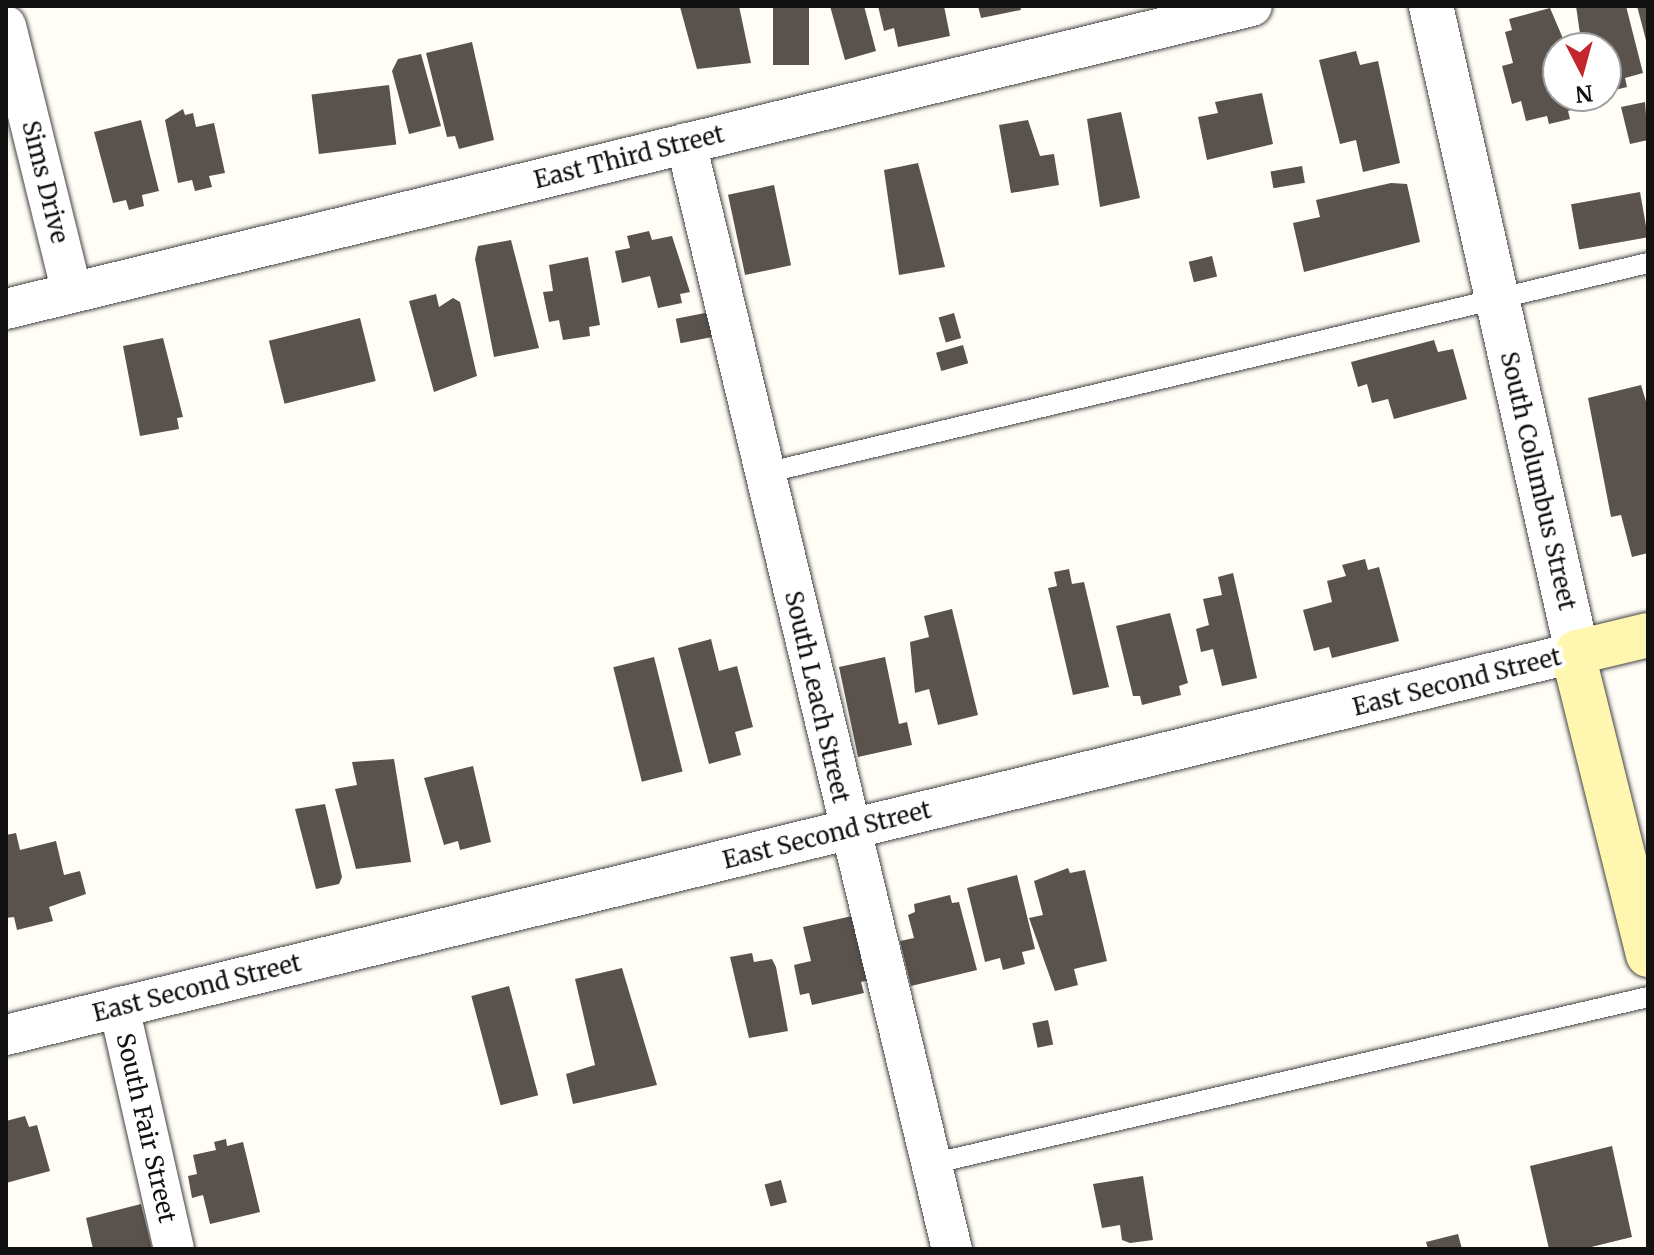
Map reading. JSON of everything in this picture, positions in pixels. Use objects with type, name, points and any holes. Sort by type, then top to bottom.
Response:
[{"type":"main road","name":"East Second Street","points":[[1577,652],[1648,635]]},
{"type":"main road","name":"South Columbus Street","points":[[1577,652],[1648,955]]},
{"type":"street","name":"East Third Street","points":[[6,309],[1252,6]]},
{"type":"street","name":"South Columbus Street","points":[[1431,6],[1577,652]]},
{"type":"street","name":"Sims Drive","points":[[6,26],[72,292]]},
{"type":"street","name":"South Leach Street","points":[[686,143],[847,830],[952,1249]]},
{"type":"street","name":"East Second Street","points":[[6,1035],[1577,652]]},
{"type":"street","name":"South Fair Street","points":[[119,1007],[174,1249]]},
{"type":"lane","points":[[765,473],[1648,263]]},
{"type":"lane","points":[[931,1164],[1502,1036],[1648,997]]},
{"type":"building","points":[[739,6],[751,63],[697,69],[680,7]]},
{"type":"building","points":[[773,6],[809,6],[809,65],[773,65]]},
{"type":"building","points":[[830,6],[864,6],[876,51],[845,60]]},
{"type":"building","points":[[878,6],[944,6],[950,36],[898,47],[894,28],[884,31]]},
{"type":"building","points":[[978,6],[1020,6],[1021,10],[981,18]]},
{"type":"building","points":[[1576,6],[1626,6],[1643,73],[1625,78],[1627,87],[1622,88],[1622,32],[1580,32]]},
{"type":"building","points":[[1637,6],[1648,6],[1648,44],[1647,44]]},
{"type":"building","points":[[1550,8],[1560,32],[1542,32],[1542,112],[1568,112],[1570,119],[1549,124],[1547,116],[1526,121],[1521,101],[1512,104],[1502,66],[1513,63],[1505,32],[1512,30],[1509,19]]},
{"type":"building","points":[[472,42],[494,140],[459,149],[455,136],[447,137],[426,53]]},
{"type":"building","points":[[1356,51],[1360,65],[1378,61],[1400,163],[1363,172],[1356,140],[1340,144],[1319,60]]},
{"type":"building","points":[[421,54],[441,126],[409,134],[392,71],[398,59]]},
{"type":"building","points":[[389,85],[396,145],[319,154],[312,95]]},
{"type":"building","points":[[1262,93],[1273,144],[1207,160],[1198,117],[1218,113],[1215,102]]},
{"type":"building","points":[[1645,102],[1648,140],[1630,144],[1622,107]]},
{"type":"building","points":[[183,109],[185,115],[193,113],[196,127],[214,123],[225,173],[209,176],[212,187],[195,191],[192,180],[178,183],[165,120]]},
{"type":"building","points":[[1121,112],[1140,198],[1100,207],[1087,119]]},
{"type":"building","points":[[141,120],[159,191],[142,195],[144,206],[129,210],[126,200],[113,203],[94,132]]},
{"type":"building","points":[[1028,120],[1040,156],[1054,154],[1059,185],[1011,193],[999,125]]},
{"type":"building","points":[[918,163],[945,267],[899,275],[884,170]]},
{"type":"building","points":[[1302,166],[1305,183],[1273,188],[1270,172]]},
{"type":"building","points":[[1391,183],[1407,184],[1420,242],[1304,272],[1293,223],[1320,217],[1316,200]]},
{"type":"building","points":[[774,185],[791,265],[745,275],[728,195]]},
{"type":"building","points":[[1640,192],[1648,237],[1579,249],[1571,204]]},
{"type":"building","points":[[649,231],[652,240],[672,236],[690,292],[680,294],[682,303],[658,308],[650,276],[622,283],[615,251],[630,248],[627,236]]},
{"type":"building","points":[[511,240],[539,348],[494,357],[475,259],[478,246]]},
{"type":"building","points":[[1212,256],[1217,276],[1194,282],[1189,262]]},
{"type":"building","points":[[588,257],[600,325],[589,327],[590,336],[563,340],[559,320],[549,322],[543,292],[553,291],[549,265]]},
{"type":"building","points":[[436,294],[439,307],[453,298],[460,302],[477,376],[434,392],[409,301]]},
{"type":"building","points":[[715,311],[720,336],[681,343],[676,319]]},
{"type":"building","points":[[954,313],[961,338],[946,342],[939,317]]},
{"type":"building","points":[[360,318],[376,381],[285,404],[269,341]]},
{"type":"building","points":[[163,338],[183,417],[177,418],[179,429],[140,436],[123,346]]},
{"type":"building","points":[[1434,340],[1438,352],[1453,349],[1467,399],[1394,419],[1388,399],[1372,403],[1367,384],[1358,387],[1351,362]]},
{"type":"building","points":[[963,345],[968,363],[941,371],[936,353]]},
{"type":"building","points":[[1641,385],[1648,408],[1648,553],[1632,557],[1621,515],[1611,517],[1588,398]]},
{"type":"building","points":[[1365,559],[1368,570],[1379,567],[1399,641],[1332,658],[1329,647],[1314,651],[1303,610],[1332,602],[1327,581],[1346,576],[1342,565]]},
{"type":"building","points":[[1069,569],[1072,584],[1084,582],[1109,687],[1073,695],[1048,588],[1057,586],[1054,572]]},
{"type":"building","points":[[1233,573],[1257,678],[1222,686],[1213,649],[1201,652],[1196,629],[1209,625],[1203,599],[1222,595],[1218,577]]},
{"type":"building","points":[[952,609],[978,715],[938,725],[929,689],[915,693],[910,642],[929,637],[924,616]]},
{"type":"building","points":[[1170,613],[1188,683],[1179,686],[1181,695],[1142,705],[1140,696],[1133,696],[1116,626]]},
{"type":"building","points":[[711,639],[719,671],[737,666],[753,727],[735,732],[741,755],[709,764],[678,648]]},
{"type":"building","points":[[654,657],[683,771],[642,782],[613,667]]},
{"type":"building","points":[[885,657],[899,724],[907,722],[912,745],[858,757],[839,667]]},
{"type":"building","points":[[394,759],[411,862],[356,869],[335,789],[357,785],[352,762]]},
{"type":"building","points":[[473,766],[491,842],[460,850],[458,841],[444,845],[424,778]]},
{"type":"building","points":[[325,804],[342,877],[339,884],[316,889],[295,809]]},
{"type":"building","points":[[16,833],[20,850],[56,841],[64,875],[80,871],[86,894],[49,907],[53,921],[17,930],[14,917],[6,918],[6,835]]},
{"type":"building","points":[[1068,868],[1070,873],[1085,870],[1107,961],[1074,969],[1078,985],[1055,991],[1029,918],[1043,915],[1034,881]]},
{"type":"building","points":[[1017,875],[1035,949],[1022,952],[1025,964],[1003,970],[1000,958],[985,962],[967,888]]},
{"type":"building","points":[[950,895],[952,903],[959,902],[977,970],[911,986],[900,941],[914,938],[908,915],[915,912],[914,904]]},
{"type":"building","points":[[852,916],[861,957],[869,954],[874,979],[861,982],[864,993],[812,1005],[809,993],[800,995],[794,965],[811,961],[803,927]]},
{"type":"building","points":[[752,953],[754,962],[772,959],[776,967],[788,1031],[749,1038],[730,957]]},
{"type":"building","points":[[622,968],[657,1085],[573,1104],[566,1074],[595,1065],[575,979]]},
{"type":"building","points":[[509,986],[538,1095],[501,1105],[471,996]]},
{"type":"building","points":[[1048,1020],[1053,1044],[1038,1048],[1032,1023]]},
{"type":"building","points":[[25,1116],[29,1127],[37,1125],[50,1171],[6,1183],[6,1121]]},
{"type":"building","points":[[226,1139],[227,1146],[243,1142],[260,1212],[210,1224],[203,1195],[192,1198],[188,1176],[197,1174],[193,1155],[216,1150],[214,1142]]},
{"type":"building","points":[[1612,1146],[1632,1237],[1583,1249],[1549,1249],[1530,1166]]},
{"type":"building","points":[[1143,1176],[1153,1240],[1130,1243],[1122,1240],[1120,1225],[1102,1228],[1093,1184]]},
{"type":"building","points":[[781,1180],[787,1202],[771,1207],[765,1184]]},
{"type":"building","points":[[141,1204],[152,1249],[93,1249],[86,1218]]},
{"type":"building","points":[[1458,1234],[1462,1249],[1428,1249],[1426,1242]]}]
